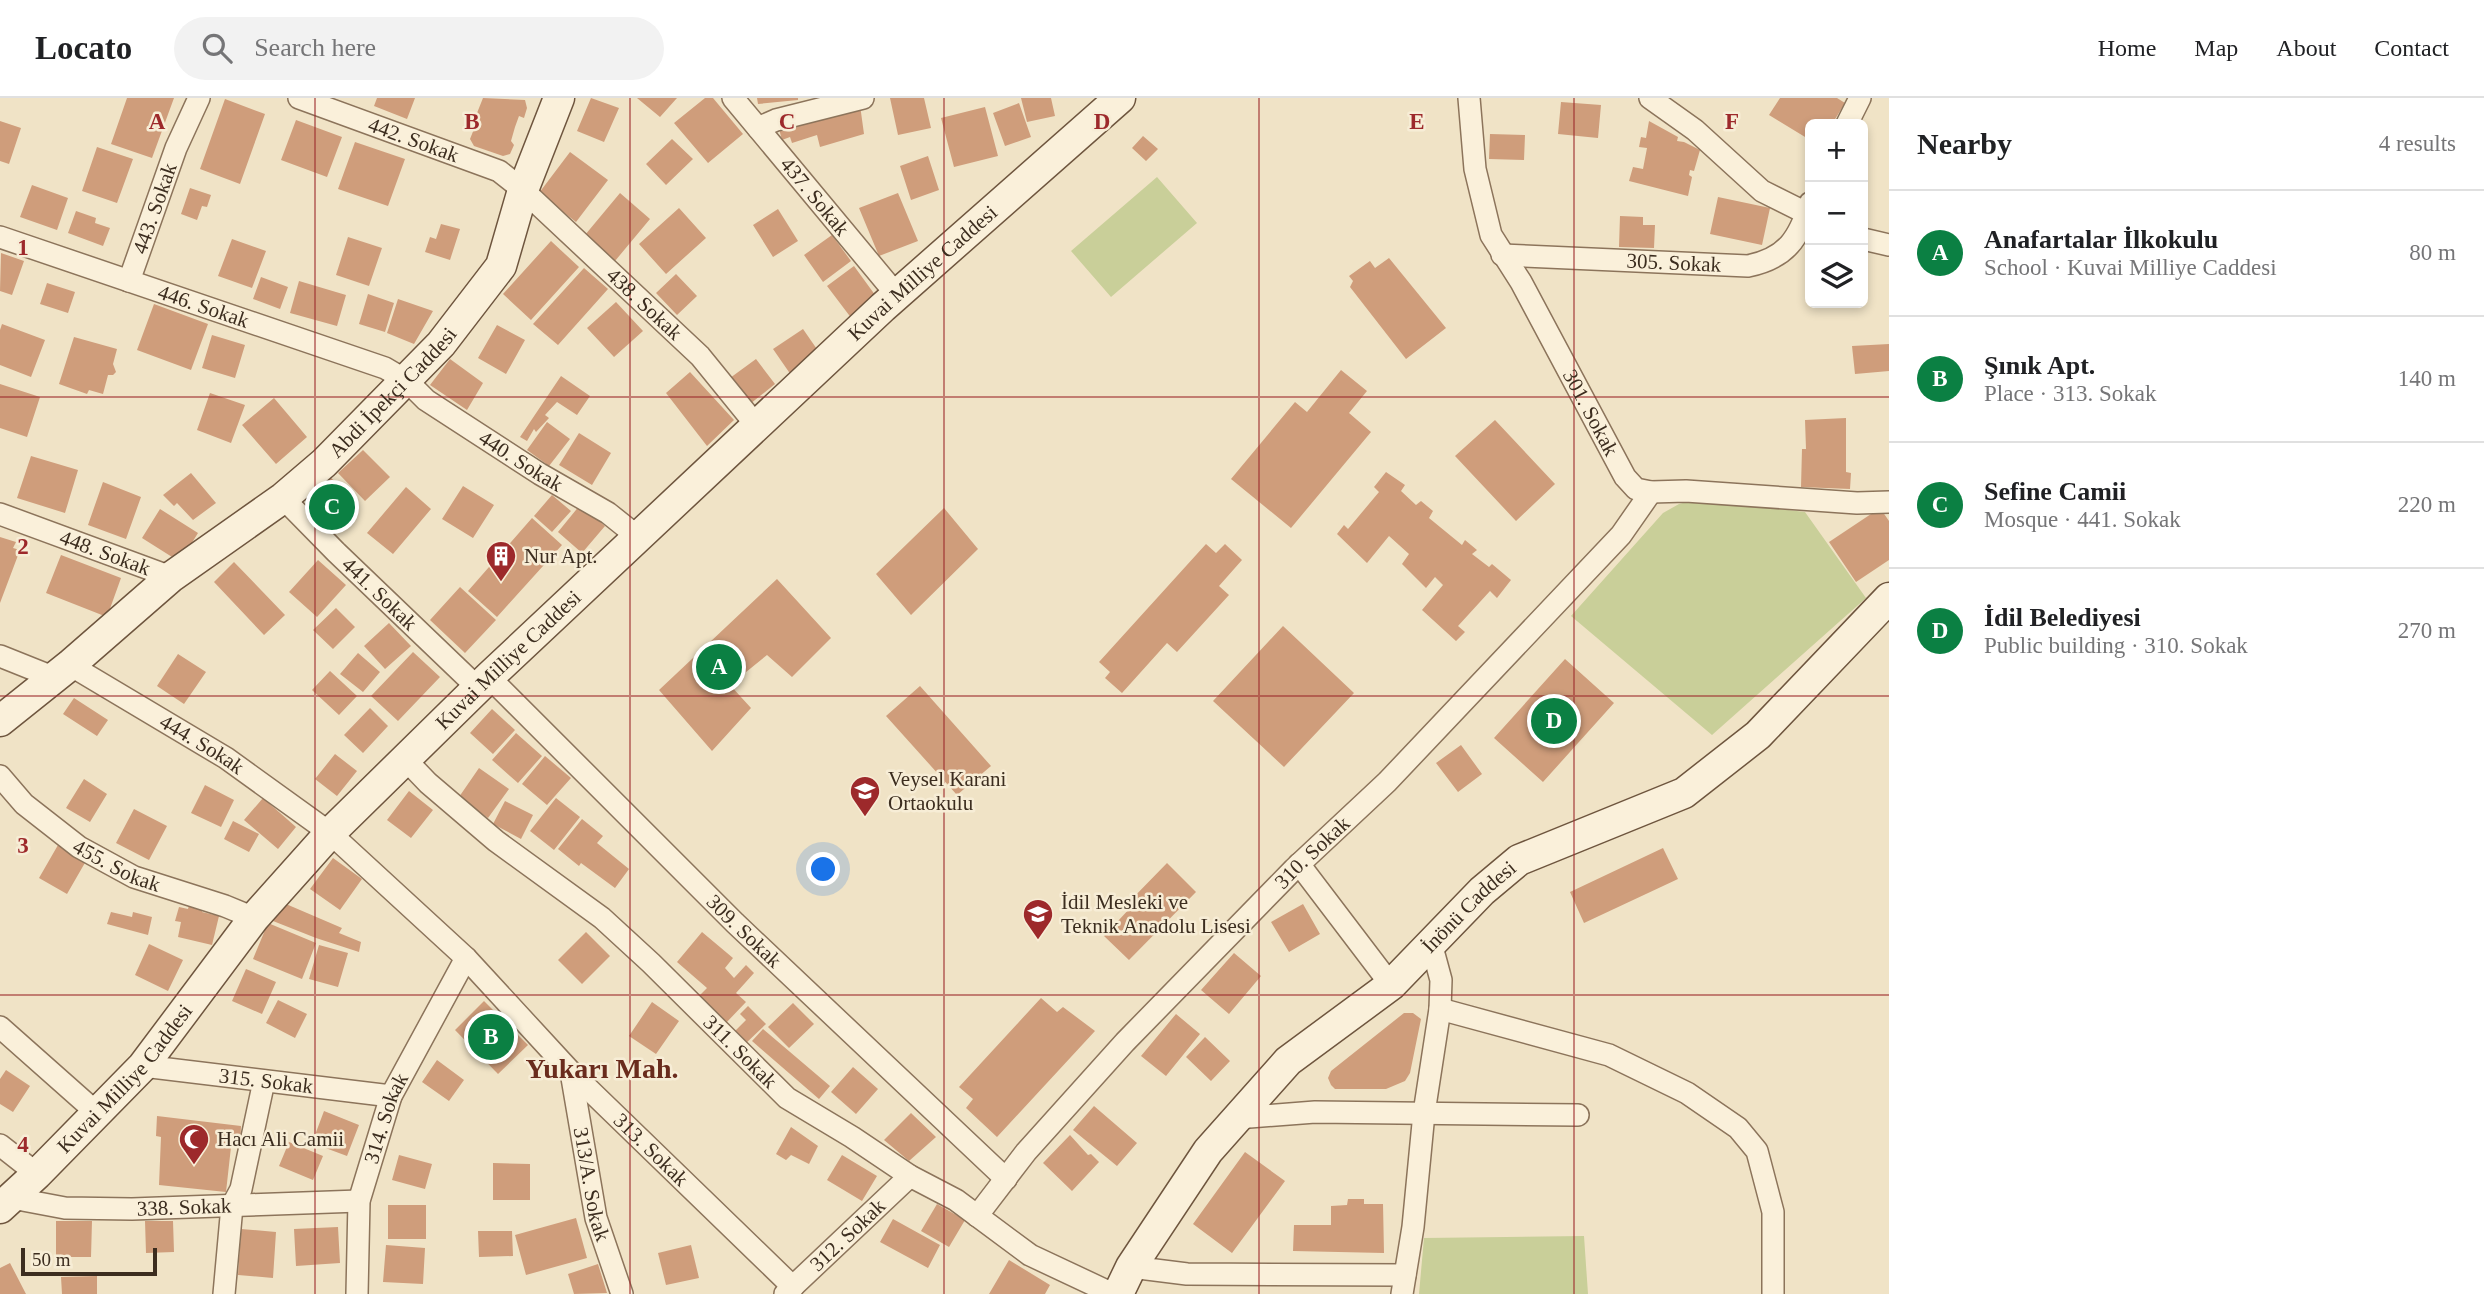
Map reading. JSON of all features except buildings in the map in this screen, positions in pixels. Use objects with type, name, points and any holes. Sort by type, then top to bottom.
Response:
[{"type":"street","name":"443. Sokak","points":[[129,281],[176,148],[199,98]]},
{"type":"street","name":"442. Sokak","points":[[299,98],[499,172],[523,190]]},
{"type":"street","name":"Abdi İpekçi Caddesi","points":[[0,721],[171,577],[284,498],[324,463],[442,344],[501,266],[523,190],[559,98]]},
{"type":"street","name":"437. Sokak","points":[[733,98],[896,294]]},
{"type":"street","points":[[758,128],[776,120],[863,98]]},
{"type":"street","name":"Kuvai Milliye Caddesi","points":[[6,1203],[143,1066],[254,918],[330,833],[483,683],[896,294],[1120,98]]},
{"type":"street","name":"301. Sokak","points":[[1469,98],[1475,169],[1491,235],[1521,282],[1625,477],[1636,489],[1651,492]]},
{"type":"street","points":[[1650,98],[1695,130],[1762,191],[1805,209]]},
{"type":"street","points":[[1850,119],[1860,98]]},
{"type":"street","name":"438. Sokak","points":[[523,190],[700,356],[756,425]]},
{"type":"street","name":"305. Sokak","points":[[1502,255],[1748,266],[1767,262],[1784,250],[1802,229],[1805,221]]},
{"type":"street","name":"446. Sokak","points":[[0,237],[384,368],[407,381]]},
{"type":"street","points":[[1868,240],[1889,245]]},
{"type":"street","name":"440. Sokak","points":[[407,381],[426,400],[540,474],[608,513],[638,537]]},
{"type":"street","points":[[1651,492],[1686,491],[1857,503],[1889,502]]},
{"type":"street","name":"310. Sokak","points":[[977,1216],[1026,1152],[1125,1042],[1299,864],[1387,782],[1620,535],[1651,492]]},
{"type":"street","name":"441. Sokak","points":[[284,498],[356,572],[483,683]]},
{"type":"street","name":"448. Sokak","points":[[0,514],[171,577]]},
{"type":"street","name":"İnönü Caddesi","points":[[1101,1292],[1131,1267],[1208,1151],[1288,1061],[1391,985],[1482,891],[1519,860],[1684,793],[1758,735],[1889,597]]},
{"type":"street","name":"444. Sokak","points":[[0,656],[62,671],[226,758],[330,833]]},
{"type":"street","name":"309. Sokak","points":[[483,683],[1006,1179]]},
{"type":"street","name":"311. Sokak","points":[[405,760],[496,841],[602,918],[787,1098],[910,1176],[956,1200],[1030,1255],[1101,1292]]},
{"type":"street","name":"455. Sokak","points":[[0,776],[24,804],[79,847],[134,877],[254,918]]},
{"type":"street","name":"313. Sokak","points":[[330,833],[466,958],[570,1072],[789,1291]]},
{"type":"street","points":[[1299,864],[1391,985]]},
{"type":"street","points":[[1131,1267],[1187,1274],[1404,1284],[1424,1113],[1440,1009],[1441,980],[1432,943]]},
{"type":"street","name":"314. Sokak","points":[[357,1294],[359,1201],[391,1096],[466,958]]},
{"type":"street","points":[[1440,1009],[1609,1055],[1687,1093],[1738,1128],[1757,1151],[1773,1212],[1773,1294]]},
{"type":"street","points":[[0,1027],[97,1113]]},
{"type":"street","name":"315. Sokak","points":[[143,1066],[391,1096]]},
{"type":"street","name":"313/A. Sokak","points":[[570,1072],[596,1218],[622,1294]]},
{"type":"street","points":[[224,1294],[232,1206],[242,1189],[264,1081]]},
{"type":"street","points":[[1237,1118],[1315,1112],[1578,1115]]},
{"type":"street","points":[[0,1145],[37,1174]]},
{"type":"street","name":"312. Sokak","points":[[789,1291],[910,1176]]},
{"type":"street","name":"338. Sokak","points":[[6,1203],[65,1208],[132,1209],[359,1201]]},
{"type":"green space","points":[[1157,177],[1197,223],[1111,297],[1071,251]]},
{"type":"green space","points":[[1698,499],[1805,512],[1866,598],[1712,735],[1571,616],[1663,513],[1679,504]]},
{"type":"green space","points":[[1584,1236],[1588,1294],[1419,1294],[1424,1238]]},
{"type":"place","name":"Sefine Camii","points":[[332,507]]},
{"type":"place","name":"Nur Apt.","points":[[501,583]]},
{"type":"place","name":"Anafartalar İlkokulu","points":[[719,667]]},
{"type":"place","name":"İdil Belediyesi","points":[[1554,721]]},
{"type":"place","name":"Veysel Karani Ortaokulu","points":[[865,818]]},
{"type":"place","name":"İdil Mesleki ve Teknik Anadolu Lisesi","points":[[1038,941]]},
{"type":"place","name":"Şınık Apt.","points":[[491,1037]]},
{"type":"place","name":"Hacı Ali Camii","points":[[194,1166]]},
{"type":"district","name":"Yukarı Mah.","points":[[602,1068]]}]
